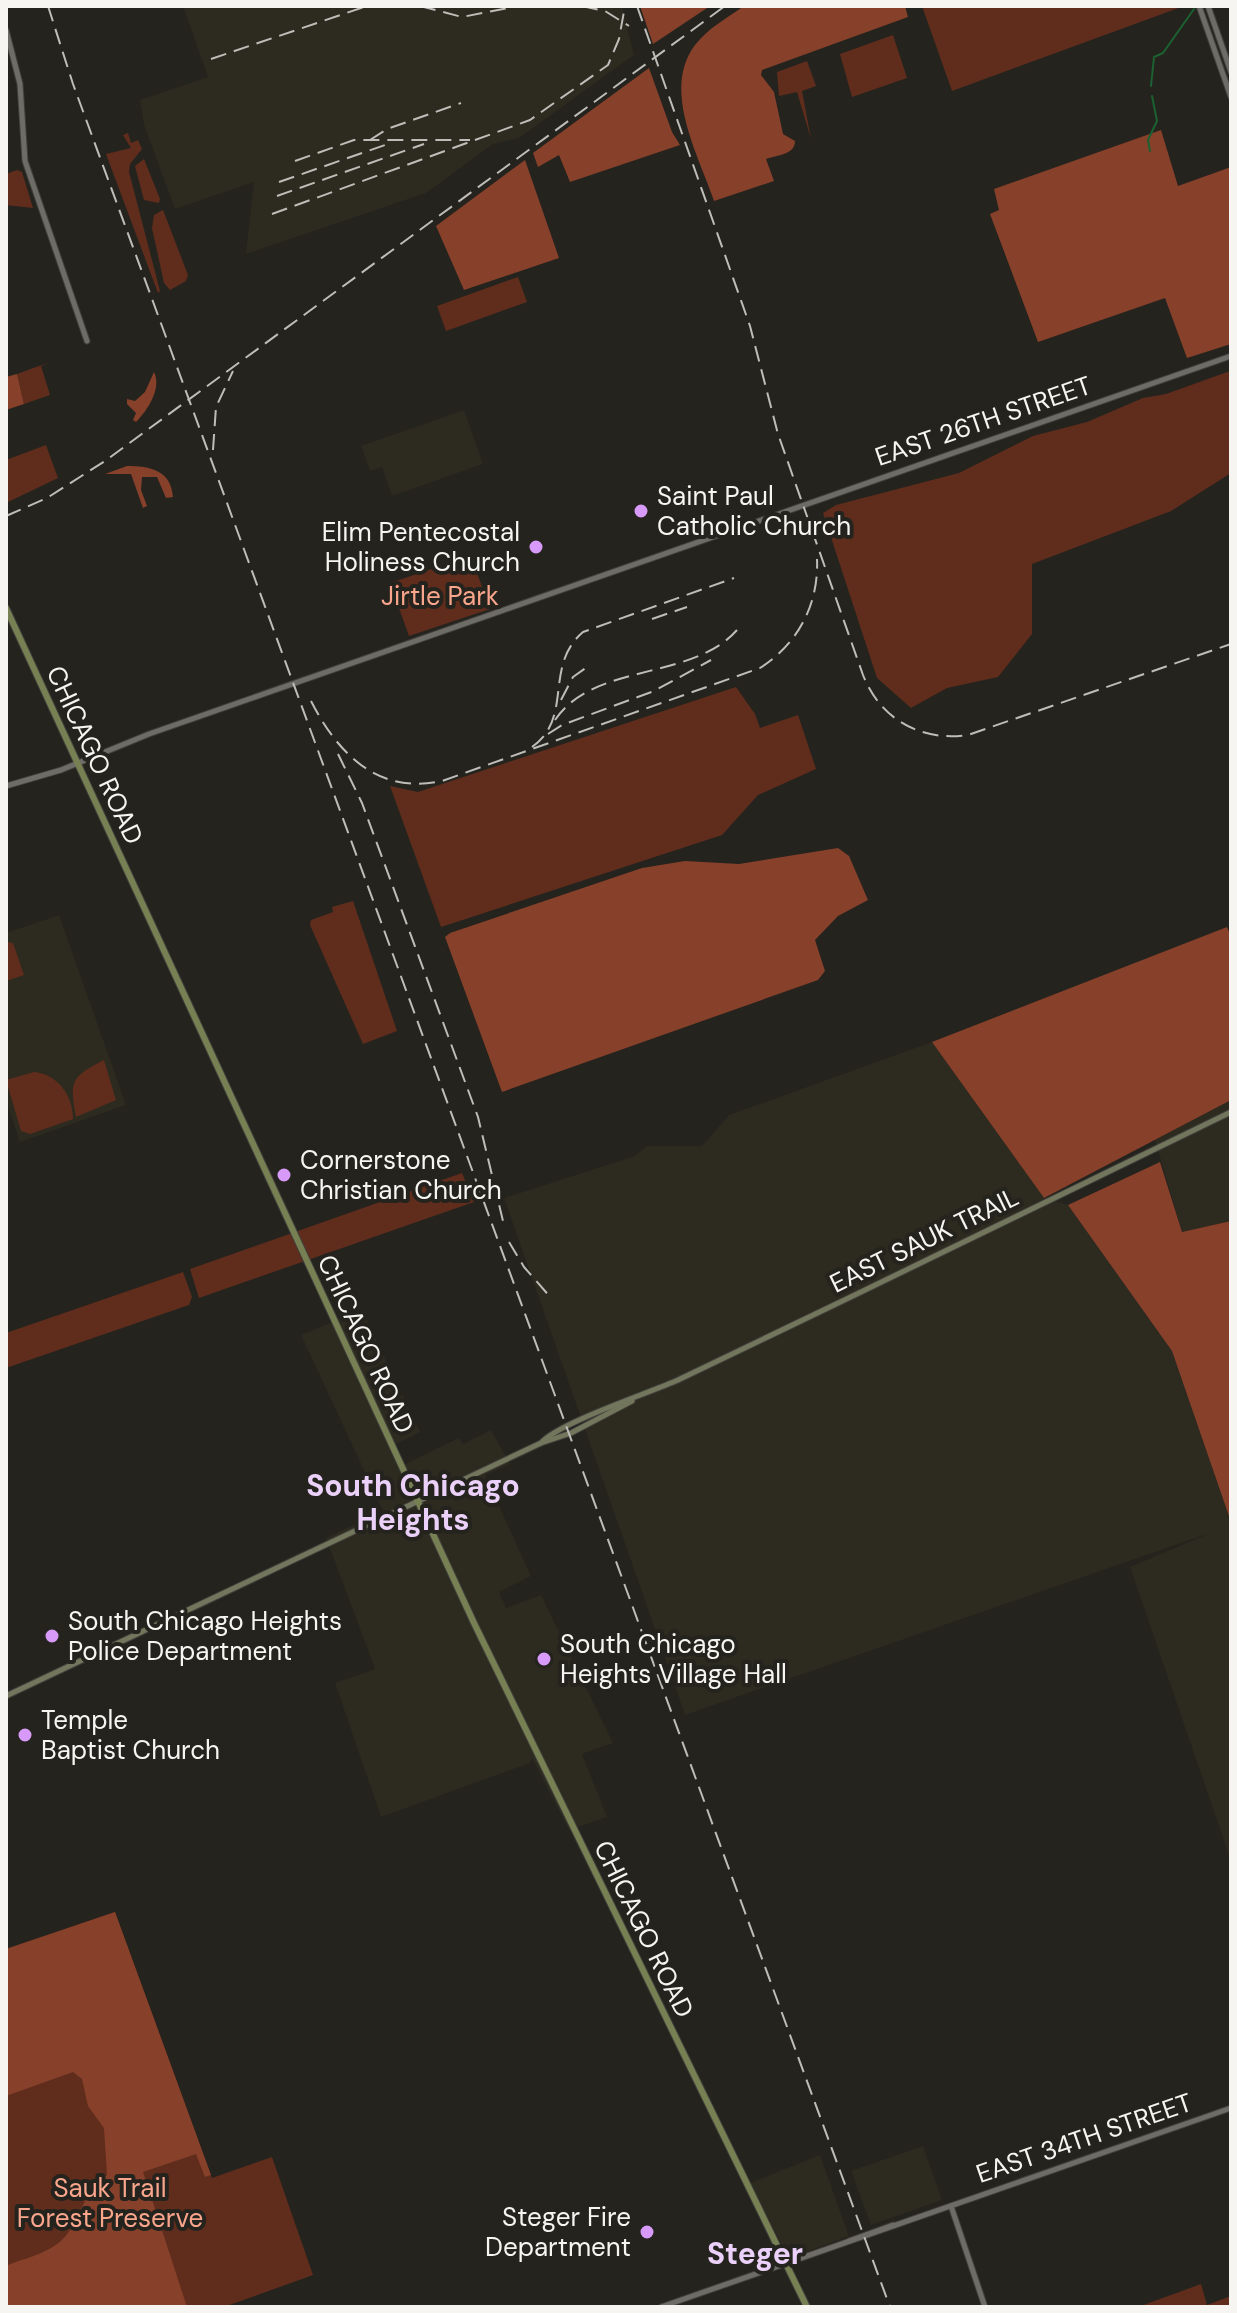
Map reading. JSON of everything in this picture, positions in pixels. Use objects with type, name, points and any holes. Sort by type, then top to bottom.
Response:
[{"type":"main road","name":"CHICAGO ROAD","points":[[6,608],[418,1499],[602,1889],[807,2307]]},
{"type":"main road","name":"EAST SAUK TRAIL","points":[[6,1696],[418,1499],[880,1284],[1231,1112]]},
{"type":"street","points":[[1199,6],[1231,97]]},
{"type":"street","points":[[1208,6],[1231,72]]},
{"type":"street","points":[[6,30],[20,84],[25,161],[87,341]]},
{"type":"street","name":"EAST 26TH STREET","points":[[6,786],[1231,356]]},
{"type":"street","name":"EAST 34TH STREET","points":[[661,2307],[1231,2108]]},
{"type":"street","points":[[951,2206],[985,2307]]},
{"type":"shaded area","points":[[183,6],[622,6],[634,55],[519,138],[493,144],[426,193],[246,254],[254,182],[175,209],[144,125],[140,100],[208,77]]},
{"type":"shaded area","points":[[464,410],[483,464],[392,496],[382,467],[370,471],[361,446]]},
{"type":"shaded area","points":[[59,915],[126,1105],[20,1142],[6,1101],[6,933]]},
{"type":"shaded area","points":[[932,1042],[1044,1198],[1068,1205],[1172,1351],[1231,1522],[1231,1861],[1130,1567],[1210,1533],[685,1715],[504,1198],[635,1156],[647,1146],[702,1146],[729,1115]]},
{"type":"shaded area","points":[[1231,1100],[1231,1221],[1182,1232],[1155,1140]]},
{"type":"shaded area","points":[[362,1310],[420,1432],[396,1444],[405,1464],[459,1438],[463,1444],[491,1430],[510,1464],[485,1475],[531,1576],[499,1592],[506,1608],[541,1595],[613,1743],[582,1754],[607,1817],[569,1830],[532,1758],[530,1763],[381,1817],[335,1683],[375,1669],[326,1538],[383,1511],[301,1335]]},
{"type":"shaded area","points":[[923,2146],[942,2200],[871,2225],[851,2171]]},
{"type":"shaded area","points":[[820,2155],[849,2236],[789,2258],[750,2183]]},
{"type":"green space","points":[[640,6],[710,6],[653,44]]},
{"type":"green space","points":[[744,6],[905,6],[908,17],[762,70],[761,75],[774,92],[783,134],[795,141],[794,146],[785,154],[766,159],[774,181],[714,201],[686,123],[682,82],[685,63],[695,45],[712,28]]},
{"type":"green space","points":[[922,6],[1184,6],[952,91]]},
{"type":"green space","points":[[893,35],[907,78],[852,97],[840,54]]},
{"type":"green space","points":[[807,61],[816,86],[802,91],[811,139],[797,92],[779,96],[777,72]]},
{"type":"green space","points":[[649,68],[672,132],[680,145],[570,182],[559,155],[538,167],[533,153]]},
{"type":"green space","points":[[1161,130],[1178,186],[1231,167],[1231,344],[1187,358],[1165,298],[1038,342],[990,214],[999,210],[994,189]]},
{"type":"green space","points":[[128,133],[131,143],[138,140],[142,149],[130,164],[129,172],[160,291],[158,293],[106,154],[131,148],[123,135]]},
{"type":"green space","points":[[144,159],[159,203],[144,200],[135,166]]},
{"type":"green space","points":[[525,160],[559,258],[464,290],[436,226]]},
{"type":"green space","points":[[17,170],[22,172],[33,208],[6,205],[6,174]]},
{"type":"green space","points":[[163,210],[188,275],[186,281],[170,290],[164,283],[152,228],[154,215]]},
{"type":"green space","points":[[518,277],[527,302],[446,331],[437,306]]},
{"type":"green space","points":[[50,362],[41,366],[50,395],[24,404],[17,374]]},
{"type":"green space","points":[[1230,371],[1231,473],[1171,511],[1032,564],[1032,634],[998,677],[947,688],[911,708],[877,678],[823,513],[836,505],[959,473],[1033,436],[1087,422],[1143,398],[1166,394]]},
{"type":"green space","points":[[154,372],[155,392],[136,422],[133,420],[136,413],[127,404],[127,399],[135,401],[145,392]]},
{"type":"green space","points":[[17,374],[24,404],[6,410],[6,377]]},
{"type":"green space","points":[[46,445],[58,478],[6,503],[6,460]]},
{"type":"green space","points":[[127,466],[144,467],[164,475],[173,497],[166,498],[157,477],[142,477],[141,490],[147,506],[143,508],[131,474],[105,474]]},
{"type":"green space","name":"Jirtle Park","points":[[471,556],[490,609],[409,636],[390,583]]},
{"type":"green space","points":[[736,687],[755,714],[760,728],[798,715],[816,769],[758,795],[722,835],[441,927],[390,786],[418,792]]},
{"type":"green space","points":[[838,848],[849,856],[868,900],[838,916],[815,940],[825,971],[818,980],[502,1092],[445,937],[450,933],[642,868],[685,861],[739,864]]},
{"type":"green space","points":[[353,901],[397,1031],[363,1044],[310,925],[311,920],[333,912],[332,907]]},
{"type":"green space","points":[[1227,927],[1231,937],[1231,1100],[1044,1198],[932,1042]]},
{"type":"green space","points":[[6,942],[13,943],[24,975],[6,981]]},
{"type":"green space","points":[[104,1060],[116,1100],[76,1117],[75,1081]]},
{"type":"green space","points":[[34,1072],[50,1077],[62,1088],[70,1102],[73,1119],[30,1134],[21,1131],[6,1080]]},
{"type":"green space","points":[[1160,1162],[1182,1232],[1231,1221],[1231,1522],[1172,1351],[1068,1205]]},
{"type":"green space","points":[[462,1173],[474,1202],[199,1298],[190,1269]]},
{"type":"green space","points":[[183,1272],[192,1297],[189,1305],[6,1368],[6,1333]]},
{"type":"green space","name":"Sauk Trail Forest Preserve","points":[[115,1912],[212,2178],[272,2157],[313,2275],[224,2307],[6,2307],[6,1949]]},
{"type":"green space","name":"Sauk Trail Forest Preserve","points":[[115,1912],[211,2175],[205,2177],[196,2154],[143,2172],[187,2307],[6,2307],[6,2266],[48,2250],[62,2240],[89,2195],[107,2175],[104,2128],[88,2106],[82,2079],[73,2072],[6,2096],[6,1949]]},
{"type":"green space","points":[[1201,2284],[1207,2305],[1231,2296],[1231,2307],[1138,2307]]},
{"type":"waterway","points":[[1151,86],[1154,57],[1163,53],[1194,9]]},
{"type":"waterway","points":[[1150,151],[1148,140],[1157,121],[1152,96]]},
{"type":"railway","points":[[48,6],[73,84],[890,2307]]},
{"type":"railway","points":[[211,59],[367,6]]},
{"type":"railway","points":[[420,6],[462,17],[518,6]]},
{"type":"railway","points":[[582,6],[605,11],[629,26]]},
{"type":"railway","points":[[272,214],[530,120],[608,65],[619,39],[625,6]]},
{"type":"railway","points":[[637,6],[750,326],[778,434],[863,675],[880,704],[891,715],[919,731],[934,735],[968,735],[1231,644]]},
{"type":"railway","points":[[6,516],[47,498],[105,461],[725,6]]},
{"type":"railway","points":[[370,140],[387,129],[461,103]]},
{"type":"railway","points":[[295,161],[354,140],[470,140]]},
{"type":"railway","points":[[277,196],[424,144]]},
{"type":"railway","points":[[279,182],[385,145]]},
{"type":"railway","points":[[213,450],[216,407],[233,371]]},
{"type":"railway","points":[[311,701],[334,738],[363,766],[398,782],[419,784],[442,781],[760,668],[785,647],[804,621],[814,592],[817,559]]},
{"type":"railway","points":[[532,747],[545,735],[552,722],[564,660],[583,632],[734,578]]},
{"type":"railway","points":[[652,619],[687,607]]},
{"type":"railway","points":[[555,720],[572,702],[594,689],[695,657],[718,646],[737,630]]},
{"type":"railway","points":[[548,734],[562,725],[654,691],[711,660]]},
{"type":"railway","points":[[561,700],[573,677],[587,667]]},
{"type":"railway","points":[[338,754],[362,803],[478,1117],[503,1221]]},
{"type":"railway","points":[[509,1242],[524,1267],[552,1299]]},
{"type":"place","name":"Saint Paul Catholic Church","points":[[641,511]]},
{"type":"place","name":"Elim Pentecostal Holiness Church","points":[[536,547]]},
{"type":"place","name":"Cornerstone Christian Church","points":[[284,1175]]},
{"type":"place","name":"South Chicago Heights Police Department","points":[[52,1636]]},
{"type":"place","name":"South Chicago Heights Village Hall","points":[[544,1659]]},
{"type":"place","name":"Temple Baptist Church","points":[[25,1735]]},
{"type":"place","name":"Steger Fire Department","points":[[647,2232]]},
{"type":"district","name":"South Chicago Heights","points":[[413,1503]]},
{"type":"district","name":"Steger","points":[[755,2254]]}]
